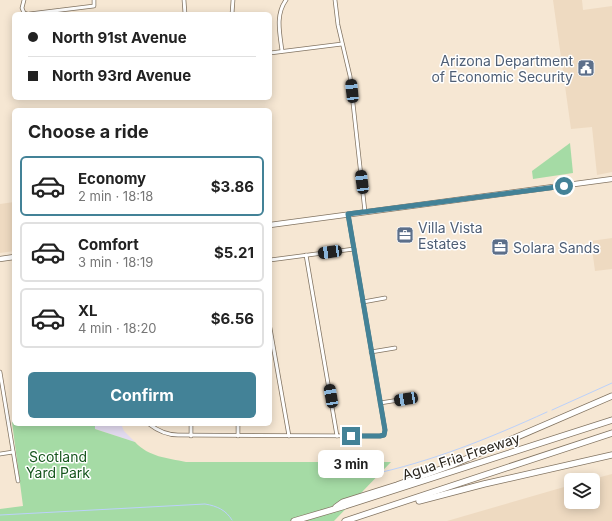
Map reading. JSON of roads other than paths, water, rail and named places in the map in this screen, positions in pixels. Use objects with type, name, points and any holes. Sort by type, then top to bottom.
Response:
[{"type":"highway","points":[[329,511],[343,502],[397,485],[452,465],[612,396]]},
{"type":"highway","name":"Agua Fria Freeway","points":[[294,521],[612,420]]},
{"type":"highway","name":"Agua Fria Freeway","points":[[345,521],[612,434]]},
{"type":"highway","points":[[358,521],[441,495],[542,470],[612,455]]},
{"type":"main road","points":[[272,225],[612,179]]},
{"type":"main road","points":[[0,259],[12,257]]},
{"type":"street","points":[[24,0],[22,8],[25,12]]},
{"type":"street","points":[[44,12],[94,6],[94,0]]},
{"type":"street","points":[[184,0],[185,12]]},
{"type":"street","points":[[232,12],[233,0]]},
{"type":"street","points":[[282,51],[279,19],[280,10],[286,0]]},
{"type":"street","points":[[334,0],[342,44],[350,76],[365,212]]},
{"type":"street","points":[[272,53],[342,44]]},
{"type":"street","points":[[152,426],[157,430],[170,435],[191,436],[384,435],[385,430],[348,214]]},
{"type":"street","points":[[272,260],[354,249]]},
{"type":"street","points":[[306,255],[337,436]]},
{"type":"street","points":[[363,302],[385,298]]},
{"type":"street","points":[[272,339],[289,436]]},
{"type":"street","points":[[372,352],[395,348]]},
{"type":"street","points":[[0,372],[18,482]]},
{"type":"street","points":[[380,403],[406,399]]},
{"type":"street","points":[[191,426],[191,436]]},
{"type":"street","points":[[238,426],[238,436]]},
{"type":"street","points":[[0,454],[13,452]]},
{"type":"waterway","points":[[552,410],[612,383]]},
{"type":"waterway","points":[[369,475],[392,470],[438,456],[504,431],[547,412]]},
{"type":"waterway","points":[[0,515],[205,504],[221,509],[232,520]]},
{"type":"place","name":"Arizona Department of Economic Security","points":[[586,68]]},
{"type":"place","name":"Villa Vista Estates","points":[[405,235]]},
{"type":"place","name":"Solara Sands","points":[[500,247]]},
{"type":"park label","name":"Scotland Yard Park","points":[[58,464]]}]
